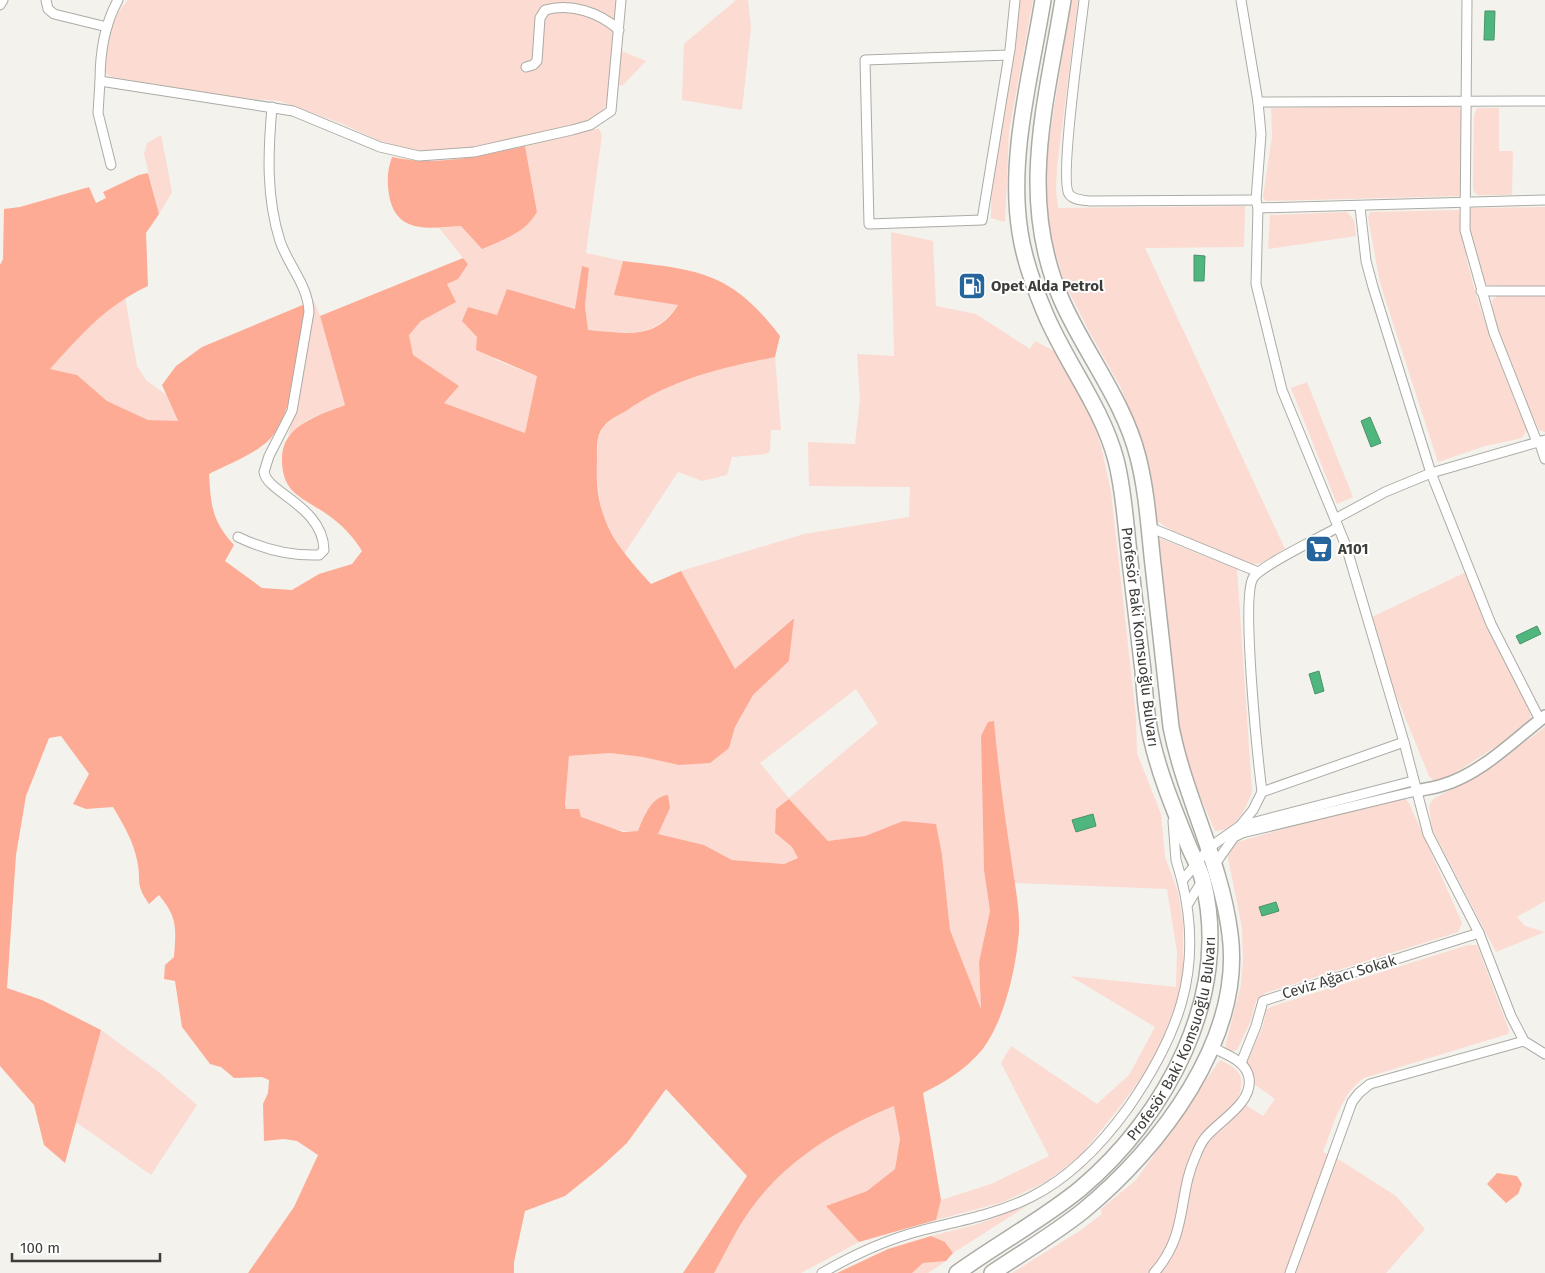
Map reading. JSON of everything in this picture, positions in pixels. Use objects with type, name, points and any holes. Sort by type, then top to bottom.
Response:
[{"type":"main road","name":"Profesör Baki Komsuoğlu Bulvarı","points":[[957,1273],[1088,1182],[1128,1138],[1158,1099],[1175,1072],[1188,1043],[1205,987],[1209,931],[1203,880],[1169,796],[1149,726],[1125,515],[1116,460],[1104,425],[1047,317],[1032,280],[1020,236],[1017,199],[1019,154],[1043,0]]},
{"type":"main road","name":"Profesör Baki Komsuoğlu Bulvarı","points":[[992,1273],[1082,1211],[1127,1170],[1171,1116],[1201,1071],[1212,1047],[1224,1012],[1232,957],[1227,913],[1215,865],[1180,764],[1171,727],[1149,527],[1142,477],[1132,438],[1062,302],[1050,268],[1039,222],[1038,164],[1063,0]]},
{"type":"street","points":[[0,5],[3,0]]},
{"type":"street","points":[[46,0],[48,9],[54,14],[107,27]]},
{"type":"street","points":[[111,165],[98,113],[100,52],[107,27],[118,0]]},
{"type":"street","points":[[100,80],[272,107],[307,116],[368,143],[400,153],[431,156],[474,152],[581,128],[598,121],[611,111],[621,0]]},
{"type":"street","points":[[1009,55],[865,60],[869,224],[982,220],[1009,55],[1015,0]]},
{"type":"street","points":[[1084,0],[1069,127],[1066,180],[1068,194],[1073,198],[1090,201],[1360,206],[1545,200]]},
{"type":"street","points":[[1241,0],[1258,102],[1261,134],[1257,204],[1256,275],[1259,302],[1288,409],[1337,523],[1353,567],[1404,742],[1428,834],[1479,934],[1511,1016],[1524,1041],[1545,1054]]},
{"type":"street","points":[[1467,0],[1465,230],[1494,333],[1540,441],[1545,459]]},
{"type":"street","points":[[526,67],[534,65],[537,61],[540,18],[545,10],[561,7],[576,8],[597,16],[619,30]]},
{"type":"street","points":[[1258,102],[1545,101]]},
{"type":"street","points":[[238,537],[261,548],[290,553],[319,555],[324,550],[322,540],[309,513],[271,484],[264,472],[269,456],[293,406],[309,312],[308,298],[284,251],[273,213],[268,169],[272,107]]},
{"type":"street","points":[[1240,826],[1415,786],[1443,785],[1472,770],[1507,747],[1542,718],[1491,624],[1431,473],[1373,287],[1366,260],[1360,206]]},
{"type":"street","points":[[1481,291],[1545,291]]},
{"type":"street","points":[[1182,881],[1210,847],[1240,826],[1253,810],[1262,792],[1248,603],[1250,585],[1258,572],[1385,492],[1431,473],[1540,441]]},
{"type":"street","points":[[1149,527],[1258,572]]},
{"type":"street","points":[[1262,792],[1404,742]]},
{"type":"street","points":[[1188,904],[1234,837],[1242,833],[1415,786]]},
{"type":"street","points":[[822,1273],[858,1254],[893,1240],[986,1214],[1030,1198],[1061,1180],[1088,1156],[1118,1122],[1156,1066],[1175,1027],[1188,973],[1188,904],[1176,860],[1169,796]]},
{"type":"street","name":"Ceviz Ağacı Sokak","points":[[1241,1063],[1256,1026],[1262,1001],[1479,934]]},
{"type":"street","points":[[1290,1273],[1352,1102],[1359,1092],[1370,1084],[1524,1041]]},
{"type":"street","points":[[1154,1273],[1178,1233],[1189,1174],[1198,1151],[1205,1138],[1241,1103],[1248,1090],[1249,1079],[1241,1063],[1212,1047]]},
{"type":"shaded area","points":[[128,0],[621,0],[617,49],[646,61],[622,86],[616,83],[604,108],[596,116],[582,124],[483,146],[427,151],[404,149],[280,101],[239,98],[112,77],[104,72],[110,33],[117,16]]},
{"type":"shaded area","points":[[736,0],[748,0],[751,28],[742,110],[682,100],[684,44]]},
{"type":"shaded area","points":[[1017,0],[1033,0],[1009,131],[1005,222],[991,218],[992,161]]},
{"type":"shaded area","points":[[1071,0],[1078,0],[1057,167],[1056,190],[1058,208],[1245,206],[1244,247],[1145,248],[1285,549],[1261,563],[1244,562],[1218,553],[1175,532],[1156,520],[1141,441],[1121,388],[1065,284],[1054,250],[1046,213],[1046,160]]},
{"type":"shaded area","points":[[1485,11],[1495,11],[1494,40],[1484,40]]},
{"type":"shaded area","points":[[1453,105],[1459,107],[1461,111],[1461,192],[1459,196],[1266,201],[1263,197],[1272,136],[1271,108]]},
{"type":"shaded area","points":[[1477,108],[1499,108],[1499,151],[1513,151],[1512,195],[1477,195],[1473,190],[1474,116]]},
{"type":"shaded area","points":[[599,129],[602,135],[586,253],[623,261],[615,295],[678,304],[669,316],[660,324],[650,329],[627,333],[588,330],[585,306],[589,268],[582,266],[576,309],[507,289],[497,315],[477,337],[496,360],[537,376],[525,433],[444,403],[429,368],[413,356],[409,335],[421,321],[455,302],[447,284],[468,264],[439,228],[461,226],[537,212],[525,146]]},
{"type":"shaded area","points":[[161,135],[172,192],[159,214],[144,154],[147,143]]},
{"type":"shaded area","points":[[525,146],[537,212],[520,231],[505,239],[482,249],[461,226],[426,228],[416,226],[407,223],[399,217],[393,208],[389,195],[388,181],[392,157],[409,160],[442,161],[475,157]]},
{"type":"shaded area","points":[[148,173],[159,214],[146,233],[148,286],[119,303],[94,322],[50,369],[77,375],[107,401],[148,420],[178,421],[162,385],[176,366],[202,347],[305,304],[299,356],[291,396],[278,429],[269,440],[256,450],[209,474],[214,512],[221,528],[234,545],[225,561],[262,588],[292,590],[319,574],[352,564],[362,551],[338,523],[295,493],[285,479],[283,469],[282,457],[284,446],[296,429],[314,417],[345,405],[320,316],[463,258],[468,264],[458,279],[447,284],[456,302],[421,321],[409,335],[413,355],[459,386],[444,403],[525,433],[537,376],[476,350],[477,337],[462,321],[468,307],[497,315],[507,289],[575,309],[582,266],[589,268],[585,306],[588,330],[639,332],[650,330],[660,325],[678,305],[614,295],[623,261],[672,267],[711,278],[729,286],[762,314],[780,336],[775,357],[716,371],[679,383],[662,390],[608,422],[598,437],[597,480],[603,513],[616,542],[651,584],[681,571],[735,669],[794,618],[789,661],[753,695],[735,727],[729,748],[710,763],[679,765],[643,757],[610,753],[569,756],[565,804],[566,809],[579,809],[581,817],[623,832],[638,831],[653,803],[657,799],[668,795],[670,808],[658,834],[704,845],[732,860],[784,864],[798,858],[792,847],[775,833],[776,809],[789,799],[828,841],[865,836],[903,821],[936,824],[942,855],[950,930],[981,1009],[979,962],[990,911],[984,870],[981,736],[988,722],[994,721],[1001,789],[1018,904],[1019,932],[1008,994],[989,1039],[975,1058],[961,1070],[923,1093],[941,1200],[936,1220],[859,1242],[826,1206],[867,1191],[895,1169],[900,1139],[894,1106],[872,1115],[831,1137],[793,1164],[776,1179],[746,1216],[714,1273],[683,1273],[747,1176],[666,1089],[627,1143],[601,1167],[565,1196],[525,1211],[514,1262],[514,1273],[248,1273],[294,1207],[318,1155],[297,1141],[284,1139],[264,1141],[263,1104],[268,1093],[269,1080],[262,1077],[234,1078],[221,1067],[210,1064],[182,1027],[175,981],[164,979],[165,965],[174,957],[175,931],[173,917],[159,895],[149,904],[144,897],[140,886],[133,846],[113,807],[86,809],[73,804],[89,774],[61,736],[49,738],[26,796],[16,855],[7,988],[42,1000],[101,1030],[65,1163],[44,1145],[34,1105],[0,1066],[0,265],[3,259],[4,209],[20,207],[89,187],[96,203],[106,198],[103,192],[139,175]]},
{"type":"shaded area","points":[[1545,207],[1545,289],[1488,285],[1481,282],[1471,236],[1470,208]]},
{"type":"shaded area","points":[[1459,210],[1463,238],[1476,295],[1495,350],[1527,430],[1522,438],[1485,446],[1438,462],[1380,283],[1368,217],[1370,212]]},
{"type":"shaded area","points":[[1347,212],[1354,220],[1356,236],[1268,249],[1270,215]]},
{"type":"shaded area","points":[[891,232],[933,241],[936,306],[976,314],[1030,349],[1035,341],[1056,352],[1091,416],[1101,446],[1111,492],[1136,717],[1137,753],[1161,814],[1165,857],[1178,892],[1183,922],[1183,974],[1177,1002],[1154,1060],[1119,1108],[1080,1156],[1044,1183],[1003,1202],[936,1220],[941,1200],[991,1184],[1049,1156],[1001,1063],[1011,1046],[1097,1104],[1129,1075],[1155,1027],[1070,976],[1176,987],[1177,952],[1167,889],[1014,883],[997,764],[994,721],[981,736],[984,870],[990,911],[979,962],[981,1010],[950,930],[942,855],[903,821],[865,836],[828,841],[789,799],[775,833],[792,847],[798,858],[784,864],[732,860],[704,845],[657,834],[670,808],[646,811],[638,831],[629,831],[610,828],[592,822],[566,809],[565,798],[569,756],[610,753],[643,757],[729,748],[735,727],[753,695],[789,661],[793,618],[735,670],[681,571],[804,534],[909,517],[910,487],[809,486],[808,442],[855,444],[860,399],[857,354],[894,356]],"holes":[[[856,689],[878,723],[789,798],[760,763]]]},
{"type":"shaded area","points":[[1194,255],[1205,256],[1204,281],[1194,281]]},
{"type":"shaded area","points":[[1545,294],[1545,432],[1539,430],[1510,366],[1498,331],[1492,300],[1499,295]]},
{"type":"shaded area","points":[[125,297],[137,366],[146,380],[166,395],[178,422],[148,420],[107,401],[77,375],[50,369],[92,322]]},
{"type":"shaded area","points":[[313,299],[320,316],[345,405],[307,420],[288,436],[304,368]]},
{"type":"shaded area","points":[[775,357],[781,430],[771,430],[770,451],[766,454],[732,457],[727,475],[702,481],[678,472],[624,554],[602,516],[596,471],[598,439],[604,425],[648,395],[702,373]]},
{"type":"shaded area","points":[[1307,382],[1353,497],[1337,504],[1291,388]]},
{"type":"shaded area","points":[[1370,417],[1381,443],[1371,447],[1361,421]]},
{"type":"shaded area","points":[[1159,538],[1237,569],[1252,792],[1239,818],[1229,827],[1222,830],[1215,831],[1193,780],[1183,749],[1177,717]]},
{"type":"shaded area","points":[[1466,572],[1482,615],[1526,699],[1531,718],[1528,724],[1518,732],[1449,777],[1441,781],[1433,780],[1429,776],[1390,680],[1372,617]]},
{"type":"shaded area","points":[[1537,626],[1541,634],[1520,644],[1516,636]]},
{"type":"shaded area","points":[[1319,671],[1324,691],[1315,694],[1309,674]]},
{"type":"shaded area","points":[[1545,727],[1545,901],[1517,917],[1525,926],[1545,932],[1496,952],[1432,829],[1429,806],[1433,799],[1491,766]]},
{"type":"shaded area","points":[[1395,797],[1405,798],[1409,803],[1462,923],[1458,932],[1265,993],[1256,1001],[1251,1020],[1237,1050],[1231,1052],[1225,1047],[1241,985],[1243,960],[1242,928],[1228,858],[1234,843]]},
{"type":"shaded area","points":[[1093,814],[1096,826],[1076,832],[1072,820]]},
{"type":"shaded area","points":[[1276,902],[1279,911],[1262,916],[1259,907]]},
{"type":"shaded area","points":[[1468,945],[1477,945],[1509,1030],[1508,1034],[1364,1078],[1349,1092],[1344,1101],[1323,1152],[1338,1159],[1396,1196],[1425,1229],[1386,1273],[1012,1273],[1081,1230],[1102,1214],[1101,1209],[1136,1180],[1220,1060],[1240,1075],[1241,1085],[1238,1100],[1263,1116],[1275,1099],[1254,1084],[1247,1062],[1263,1026],[1266,1010],[1273,1006]]},
{"type":"shaded area","points":[[101,1030],[160,1073],[197,1105],[151,1175],[76,1122]]},
{"type":"shaded area","points":[[895,1106],[900,1139],[895,1169],[867,1191],[826,1206],[859,1242],[801,1273],[714,1273],[746,1216],[776,1179],[793,1164],[831,1137]]},
{"type":"shaded area","points":[[1497,1173],[1517,1176],[1522,1184],[1518,1194],[1506,1203],[1487,1184]]},
{"type":"shaded area","points":[[1028,1205],[953,1253],[945,1242],[931,1236],[978,1224]]},
{"type":"shaded area","points":[[931,1236],[945,1242],[953,1253],[946,1261],[923,1263],[912,1273],[837,1273],[888,1249]]},
{"type":"shaded area","points":[[946,1261],[928,1273],[912,1273],[923,1263]]},
{"type":"place","name":"Opet Alda Petrol","points":[[972,286]]},
{"type":"place","name":"A101","points":[[1319,549]]}]
